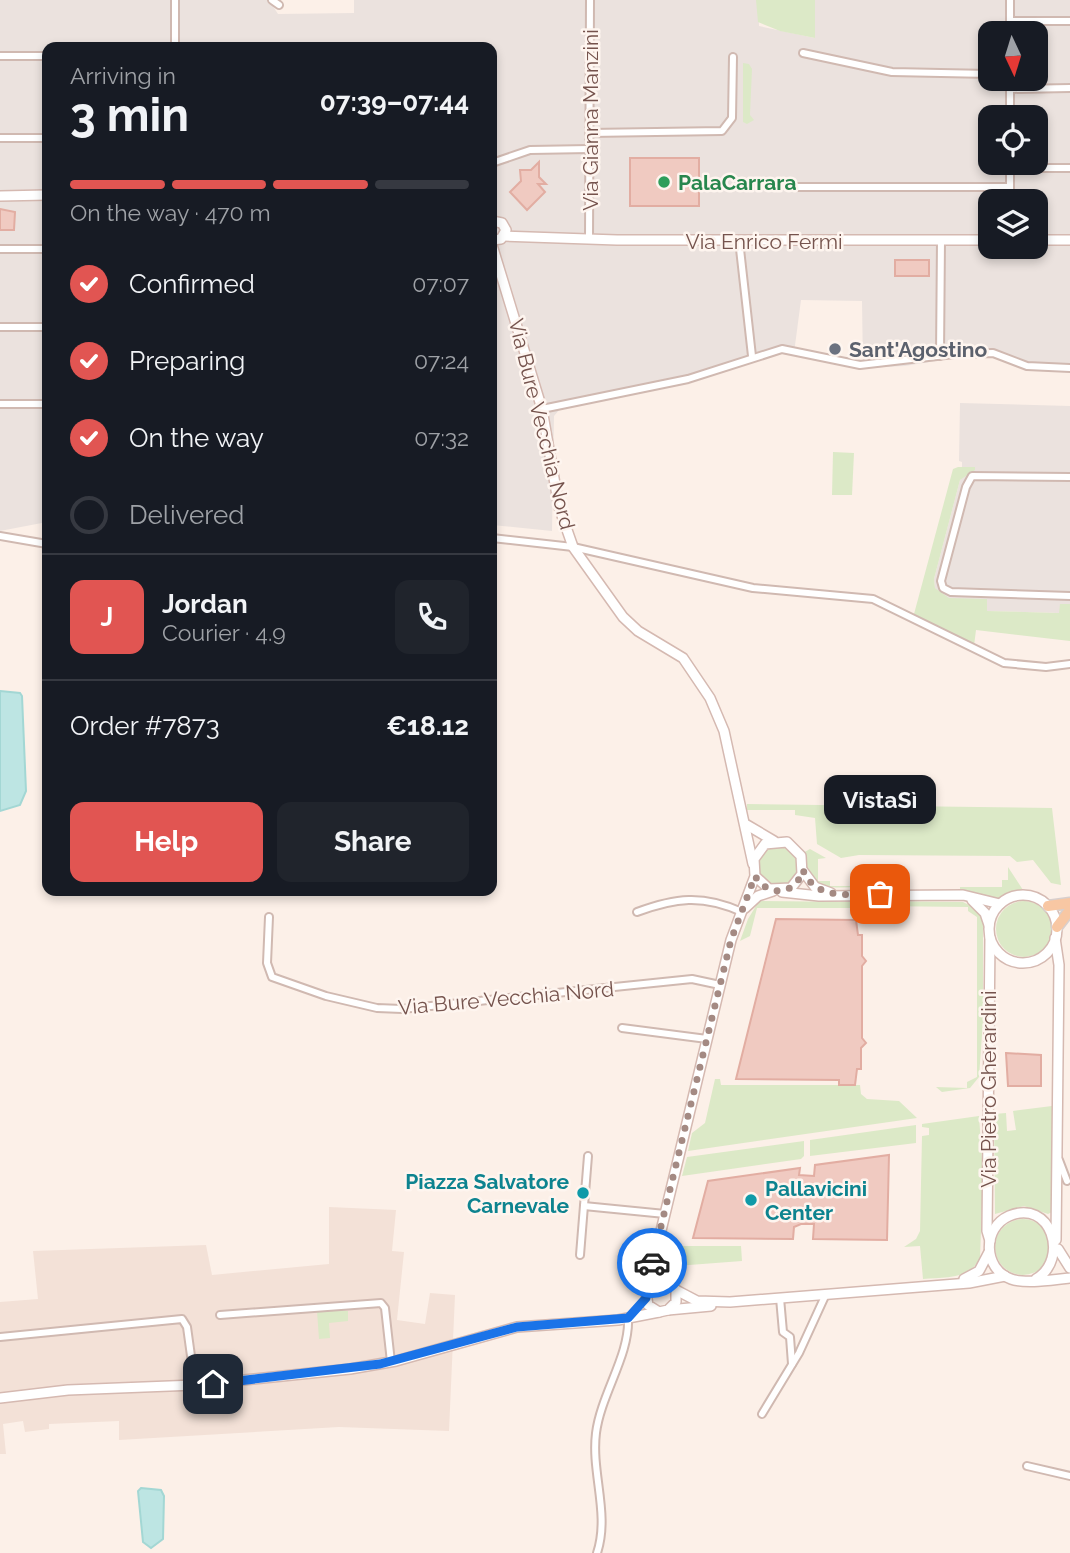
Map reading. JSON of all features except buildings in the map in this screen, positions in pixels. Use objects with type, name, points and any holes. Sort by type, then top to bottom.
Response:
[{"type":"main road","points":[[1048,906],[1070,902]]},
{"type":"main road","points":[[1056,927],[1070,910]]},
{"type":"street","points":[[175,0],[175,42]]},
{"type":"street","points":[[272,0],[279,5]]},
{"type":"street","name":"Via Gianna Manzini","points":[[589,239],[590,0]]},
{"type":"street","points":[[1010,0],[1010,21]]},
{"type":"street","points":[[1048,21],[1070,21]]},
{"type":"street","points":[[803,53],[892,72],[978,74]]},
{"type":"street","points":[[0,56],[42,56]]},
{"type":"street","points":[[590,133],[722,131],[732,118],[733,57]]},
{"type":"street","points":[[1048,88],[1070,88]]},
{"type":"street","points":[[0,138],[42,138]]},
{"type":"street","points":[[497,161],[530,150],[590,149]]},
{"type":"street","points":[[1048,167],[1070,168]]},
{"type":"street","points":[[795,187],[1010,187],[1010,175]]},
{"type":"street","points":[[0,196],[42,195]]},
{"type":"street","points":[[497,223],[538,235]]},
{"type":"street","points":[[497,240],[504,225]]},
{"type":"street","points":[[497,240],[538,235]]},
{"type":"street","name":"Via Enrico Fermi","points":[[538,235],[589,239],[978,240]]},
{"type":"street","name":"Via Bure Vecchia Nord","points":[[497,240],[498,257],[542,409],[559,507],[573,547],[628,622],[677,653],[692,669],[724,731],[747,825],[746,833],[753,864]]},
{"type":"street","points":[[739,240],[752,356]]},
{"type":"street","points":[[940,356],[941,240]]},
{"type":"street","points":[[1048,240],[1070,240]]},
{"type":"street","points":[[0,250],[42,249]]},
{"type":"street","points":[[0,327],[42,327]]},
{"type":"street","points":[[542,409],[688,379],[752,356],[789,350],[841,363],[866,366],[940,356],[993,353],[1027,366],[1070,368]]},
{"type":"street","points":[[0,404],[42,404]]},
{"type":"street","points":[[1070,477],[976,475],[970,478],[965,487],[941,579],[943,588],[951,592],[1070,596]]},
{"type":"street","points":[[0,536],[42,543]]},
{"type":"street","points":[[497,539],[573,547],[733,584],[873,598],[1004,663],[1053,667],[1070,664]]},
{"type":"street","points":[[742,912],[755,898],[794,886],[803,870],[803,859],[797,849],[787,842],[774,841],[747,825]]},
{"type":"street","points":[[774,841],[758,850],[753,864],[755,876],[762,886],[776,891],[795,895],[968,896],[1000,904]]},
{"type":"street","points":[[803,870],[815,887],[832,894]]},
{"type":"street","points":[[664,1311],[651,1308],[646,1294],[720,985],[755,876]]},
{"type":"street","points":[[990,933],[993,912],[1000,904],[1009,898],[1025,895],[1048,906],[1056,927],[1057,1244],[1051,1267],[1035,1279]]},
{"type":"street","points":[[968,896],[985,913],[990,933],[1003,956],[1026,962],[1046,953],[1055,938]]},
{"type":"street","points":[[636,912],[676,899],[719,904],[742,912]]},
{"type":"street","name":"Via Bure Vecchia Nord","points":[[269,917],[267,963],[272,977],[326,996],[377,1008],[445,1006],[692,979],[720,985]]},
{"type":"street","name":"Via Pietro Gherardini","points":[[989,1246],[990,933]]},
{"type":"street","name":"Via Bure Vecchia Nord","points":[[622,1028],[707,1039]]},
{"type":"street","points":[[580,1255],[587,1156]]},
{"type":"street","points":[[1057,1157],[1068,1181],[1057,1198]]},
{"type":"street","points":[[584,1206],[665,1214]]},
{"type":"street","points":[[949,1283],[976,1274],[1001,1221],[1021,1213],[1044,1221],[1070,1268]]},
{"type":"street","points":[[659,1238],[661,1260],[676,1301],[664,1311]]},
{"type":"street","points":[[989,1246],[995,1267],[1005,1276],[1020,1281],[1070,1279]]},
{"type":"street","points":[[0,1398],[68,1390],[195,1385],[391,1362],[499,1330],[630,1318],[730,1302],[1005,1276]]},
{"type":"street","points":[[597,1553],[602,1530],[596,1432],[607,1388],[628,1338],[630,1318],[656,1281],[672,1286],[697,1301],[730,1302]]},
{"type":"street","points":[[762,1414],[793,1365],[826,1294]]},
{"type":"street","points":[[780,1298],[783,1332],[790,1337],[793,1365]]},
{"type":"street","points":[[220,1315],[381,1303],[385,1308],[391,1362]]},
{"type":"street","points":[[0,1337],[182,1319],[187,1326],[195,1385]]},
{"type":"street","points":[[1027,1466],[1070,1476]]},
{"type":"shaded area","points":[[0,0],[269,0],[278,14],[354,13],[354,0],[758,0],[759,26],[815,38],[815,0],[1070,0],[1070,371],[1028,371],[1000,358],[966,356],[905,366],[863,368],[862,301],[801,300],[794,353],[777,353],[691,381],[560,409],[554,416],[552,531],[497,526],[497,42],[42,42],[42,523],[0,531]]},
{"type":"shaded area","points":[[960,403],[1070,406],[1070,604],[1060,604],[1060,613],[986,611],[945,597],[935,588],[934,579],[960,480],[975,469],[962,467],[962,462],[959,461]]},
{"type":"shaded area","points":[[329,1207],[396,1210],[392,1251],[404,1252],[397,1320],[425,1324],[430,1293],[455,1295],[449,1431],[339,1427],[119,1440],[119,1421],[49,1424],[49,1429],[25,1432],[23,1421],[3,1424],[6,1454],[0,1454],[0,1302],[38,1299],[33,1251],[206,1245],[212,1275],[329,1264]]},
{"type":"green space","points":[[756,0],[815,0],[815,38],[780,31],[758,22]]},
{"type":"green space","points":[[743,63],[749,64],[752,69],[750,115],[754,120],[747,124],[743,122]]},
{"type":"green space","points":[[833,452],[854,453],[852,495],[832,495]]},
{"type":"green space","points":[[975,467],[975,470],[960,480],[934,579],[935,588],[949,598],[987,599],[987,611],[1059,613],[1060,604],[1070,604],[1070,641],[976,630],[974,646],[914,614],[953,469]]},
{"type":"green space","points":[[747,804],[1052,808],[1061,885],[1051,883],[1033,860],[1017,862],[1010,856],[859,855],[841,858],[817,844],[815,818],[795,815],[795,810],[747,810]]},
{"type":"green space","points":[[778,847],[792,853],[798,867],[792,881],[778,887],[764,881],[758,867],[764,853]]},
{"type":"green space","points":[[810,849],[826,858],[818,859],[818,881],[830,881],[830,886],[855,886],[857,881],[857,887],[828,887],[816,882],[807,870],[803,853]]},
{"type":"green space","points":[[1008,867],[1023,890],[997,899],[983,898],[960,890],[960,887],[1002,887],[1002,880],[1008,880]]},
{"type":"green space","points":[[759,901],[856,902],[856,908],[757,908],[750,936],[740,941],[748,919]]},
{"type":"green space","points":[[875,901],[963,902],[979,910],[983,918],[983,1021],[979,1077],[970,1088],[942,1092],[936,1087],[967,1088],[967,1082],[977,1077],[977,917],[968,911],[968,907],[875,906]]},
{"type":"green space","points":[[1024,901],[1035,903],[1044,909],[1050,918],[1050,940],[1044,949],[1035,955],[1024,957],[1013,955],[1004,949],[998,940],[996,929],[998,918],[1004,909],[1013,903]]},
{"type":"green space","points":[[715,1079],[720,1079],[721,1085],[860,1085],[861,1094],[867,1099],[899,1101],[917,1118],[688,1151],[692,1133],[705,1123]]},
{"type":"green space","points":[[1052,1106],[1052,1212],[1048,1214],[1024,1206],[995,1214],[994,1114],[1006,1113],[1007,1131],[1016,1130],[1013,1111]]},
{"type":"green space","points":[[979,1116],[983,1174],[980,1258],[963,1274],[923,1279],[920,1246],[904,1247],[916,1239],[920,1231],[922,1136],[929,1135],[929,1128],[922,1127],[922,1124]]},
{"type":"green space","points":[[916,1125],[916,1143],[810,1156],[810,1140]]},
{"type":"green space","points":[[804,1141],[804,1156],[801,1159],[682,1176],[687,1157]]},
{"type":"green space","points":[[1023,1219],[1038,1224],[1046,1232],[1051,1247],[1046,1262],[1038,1270],[1023,1275],[1008,1270],[1000,1262],[995,1247],[1000,1232],[1008,1224]]},
{"type":"green space","points":[[669,1246],[741,1246],[742,1261],[676,1266],[674,1271]]},
{"type":"green space","points":[[317,1311],[348,1311],[348,1321],[329,1323],[330,1338],[319,1339]]},
{"type":"water","points":[[0,691],[20,693],[22,696],[26,791],[20,805],[0,811]]},
{"type":"water","points":[[141,1488],[161,1490],[164,1496],[163,1539],[151,1548],[143,1542],[138,1491]]},
{"type":"way so far","points":[[652,1263],[731,940],[755,876],[765,888],[780,891],[794,886],[801,878],[803,870],[812,884],[822,891],[832,894],[880,894]]},
{"type":"place","name":"PalaCarrara","points":[[664,182]]},
{"type":"place","name":"Sant'Agostino","points":[[835,349]]},
{"type":"place","name":"VistaSì","points":[[880,894]]},
{"type":"place","name":"Piazza Salvatore Carnevale","points":[[583,1193]]},
{"type":"place","name":"Pallavicini Center","points":[[751,1200]]},
{"type":"route","points":[[213,1384],[380,1364],[517,1327],[628,1318],[646,1298],[652,1263]]}]
